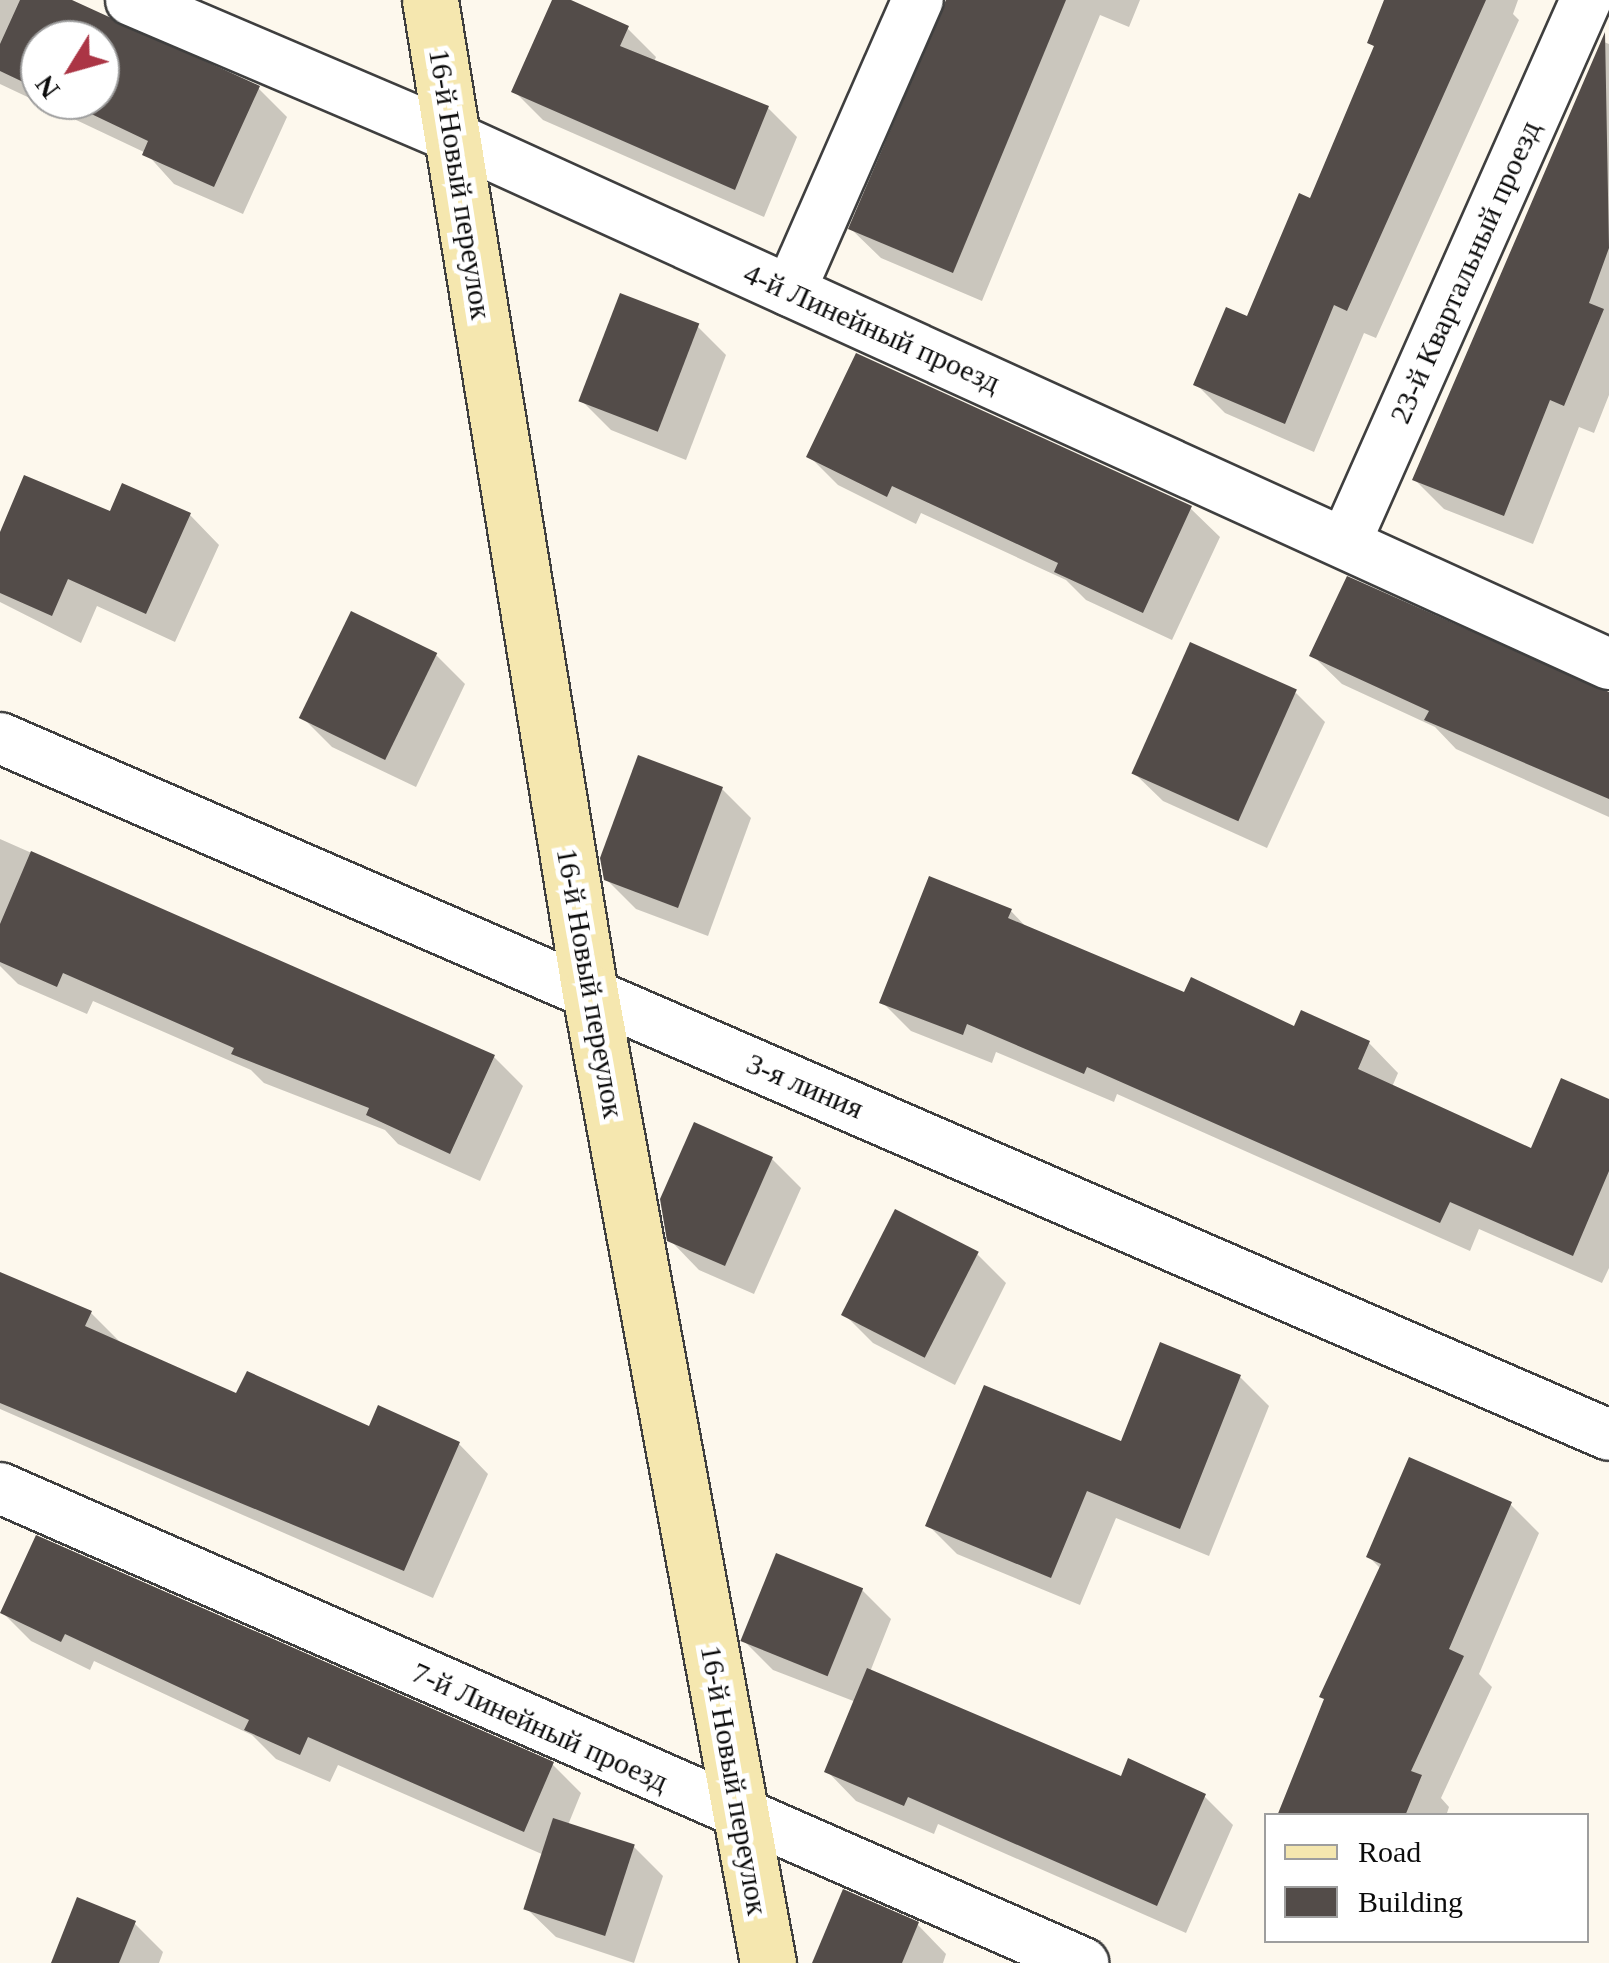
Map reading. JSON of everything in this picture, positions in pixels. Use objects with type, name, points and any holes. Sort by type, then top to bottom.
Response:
[{"type":"street","name":"4-й Линейный проезд","points":[[131,0],[454,138],[1609,664]]},
{"type":"street","name":"16-й Новый переулок","points":[[430,0],[590,994],[768,1963]]},
{"type":"street","points":[[790,291],[918,0]]},
{"type":"street","name":"23-й Квартальный проезд","points":[[1345,543],[1586,0]]},
{"type":"street","name":"3-я линия","points":[[0,738],[1609,1435]]},
{"type":"street","name":"7-й Линейный проезд","points":[[0,1488],[1082,1963]]},
{"type":"building","points":[[20,0],[72,0],[116,20],[20,20],[20,80],[0,71],[0,44]]},
{"type":"building","points":[[552,0],[571,0],[629,26],[620,46],[769,106],[735,190],[511,92]]},
{"type":"building","points":[[946,0],[1066,0],[953,273],[848,229]]},
{"type":"building","points":[[1384,0],[1486,0],[1347,311],[1334,305],[1285,424],[1193,385],[1226,307],[1247,316],[1299,193],[1310,198],[1374,46],[1367,43]]},
{"type":"building","points":[[120,22],[260,86],[214,187],[142,155],[148,141],[104,120],[120,120]]},
{"type":"building","points":[[1605,32],[1609,248],[1589,303],[1604,309],[1564,406],[1550,400],[1504,516],[1412,480]]},
{"type":"building","points":[[620,293],[699,323],[658,432],[578,401]]},
{"type":"building","points":[[856,353],[1192,506],[1143,613],[1054,572],[1058,563],[892,486],[887,497],[806,457]]},
{"type":"building","points":[[24,475],[110,511],[122,483],[191,513],[146,614],[68,579],[52,616],[0,593],[0,532]]},
{"type":"building","points":[[1347,576],[1609,692],[1609,799],[1424,720],[1429,711],[1309,656]]},
{"type":"building","points":[[351,611],[437,653],[385,760],[299,718]]},
{"type":"building","points":[[1190,642],[1297,690],[1238,821],[1131,774]]},
{"type":"building","points":[[638,755],[723,787],[678,908],[604,880],[600,858]]},
{"type":"building","points":[[31,851],[495,1055],[450,1154],[366,1115],[369,1108],[231,1054],[234,1048],[63,973],[57,987],[0,962],[0,924]]},
{"type":"building","points":[[929,876],[1012,909],[1008,918],[1184,992],[1191,977],[1294,1026],[1301,1010],[1370,1041],[1358,1069],[1531,1148],[1561,1078],[1609,1099],[1609,1171],[1573,1256],[1450,1202],[1440,1223],[1087,1067],[1084,1074],[967,1024],[963,1035],[879,1003]]},
{"type":"building","points":[[694,1122],[773,1157],[725,1266],[667,1241],[660,1199]]},
{"type":"building","points":[[895,1209],[979,1252],[925,1358],[841,1315]]},
{"type":"building","points":[[0,1272],[92,1311],[85,1326],[236,1393],[247,1371],[369,1426],[378,1405],[460,1442],[404,1571],[0,1403]]},
{"type":"building","points":[[1160,1342],[1241,1375],[1180,1529],[1087,1491],[1051,1578],[925,1526],[984,1385],[1121,1441]]},
{"type":"building","points":[[1409,1457],[1512,1502],[1449,1649],[1464,1656],[1411,1771],[1422,1775],[1406,1813],[1278,1813],[1324,1699],[1319,1697],[1381,1564],[1366,1557]]},
{"type":"building","points":[[36,1535],[554,1762],[524,1832],[308,1737],[300,1755],[244,1730],[249,1720],[65,1634],[61,1642],[0,1613]]},
{"type":"building","points":[[776,1553],[863,1588],[828,1676],[740,1641]]},
{"type":"building","points":[[867,1668],[1121,1776],[1128,1758],[1206,1794],[1157,1906],[908,1797],[904,1806],[824,1772]]},
{"type":"building","points":[[553,1818],[635,1845],[605,1936],[523,1909]]},
{"type":"building","points":[[843,1889],[919,1922],[902,1963],[812,1963]]},
{"type":"building","points":[[77,1897],[136,1921],[119,1963],[51,1963]]}]
